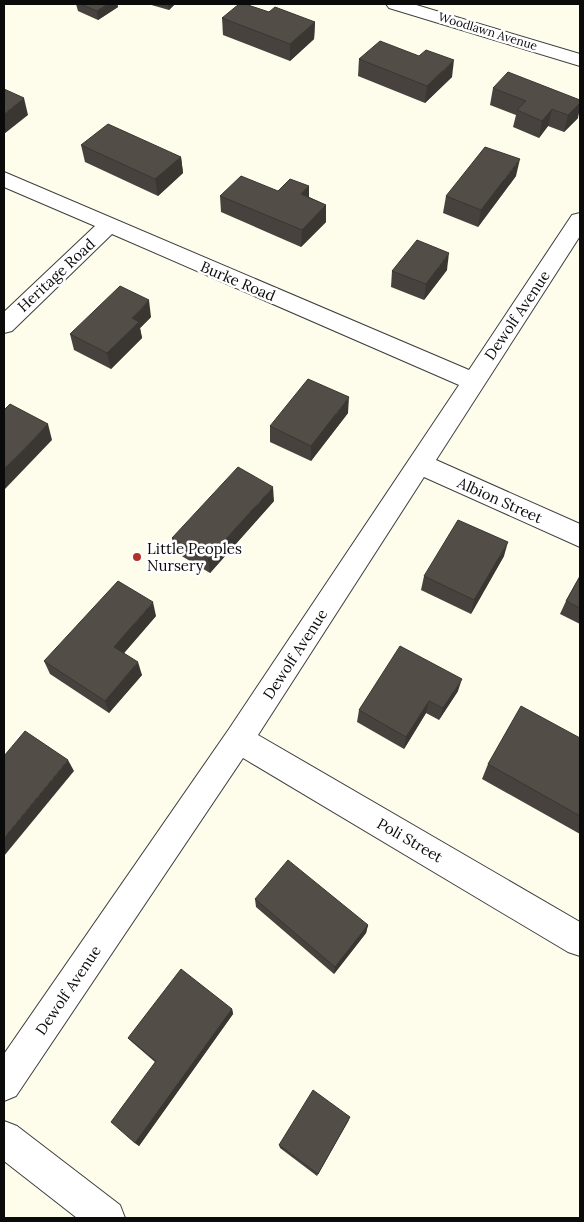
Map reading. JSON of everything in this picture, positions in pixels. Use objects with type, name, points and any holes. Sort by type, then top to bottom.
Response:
[{"type":"street","name":"Woodlawn Avenue","points":[[395,4],[580,60]]},
{"type":"street","name":"Burke Road","points":[[4,179],[473,381]]},
{"type":"street","name":"Dewolf Avenue","points":[[4,1084],[239,740],[580,220]]},
{"type":"street","name":"Heritage Road","points":[[4,325],[109,225]]},
{"type":"street","name":"Albion Street","points":[[419,464],[580,536]]},
{"type":"street","name":"Poli Street","points":[[239,740],[580,940]]},
{"type":"street","points":[[4,1139],[107,1218]]},
{"type":"building","points":[[80,4],[108,4],[97,11]]},
{"type":"building","points":[[239,4],[245,4],[269,12],[275,7],[315,22],[290,44],[222,18]]},
{"type":"building","points":[[380,41],[419,56],[426,50],[454,60],[427,86],[359,59]]},
{"type":"building","points":[[508,72],[580,100],[580,103],[568,115],[552,109],[542,121],[517,110],[526,101],[493,88]]},
{"type":"building","points":[[4,89],[24,98],[4,114]]},
{"type":"building","points":[[108,124],[181,157],[155,179],[81,145]]},
{"type":"building","points":[[485,147],[520,159],[481,210],[446,196]]},
{"type":"building","points":[[241,176],[278,191],[290,179],[309,186],[301,194],[326,205],[302,230],[220,196]]},
{"type":"building","points":[[417,240],[449,253],[426,284],[392,271]]},
{"type":"building","points":[[120,286],[149,300],[132,318],[139,322],[107,353],[70,334]]},
{"type":"building","points":[[308,379],[349,397],[311,446],[270,426]]},
{"type":"building","points":[[10,404],[48,424],[4,469],[4,410]]},
{"type":"building","points":[[238,467],[273,487],[208,559],[172,538]]},
{"type":"building","points":[[458,520],[508,542],[474,600],[424,576]]},
{"type":"building","points":[[580,576],[580,608],[566,601]]},
{"type":"building","points":[[118,581],[153,602],[114,647],[138,662],[105,701],[44,661]]},
{"type":"building","points":[[400,646],[462,679],[443,708],[429,701],[406,737],[359,710]]},
{"type":"building","points":[[521,706],[580,738],[580,816],[488,764]]},
{"type":"building","points":[[25,731],[68,760],[4,838],[4,756]]},
{"type":"building","points":[[288,860],[368,925],[335,967],[255,899]]},
{"type":"building","points":[[181,969],[232,1009],[135,1143],[111,1122],[156,1061],[128,1038]]},
{"type":"building","points":[[313,1090],[350,1117],[318,1174],[279,1145]]},
{"type":"place","name":"Little Peoples Nursery","points":[[137,557]]}]
